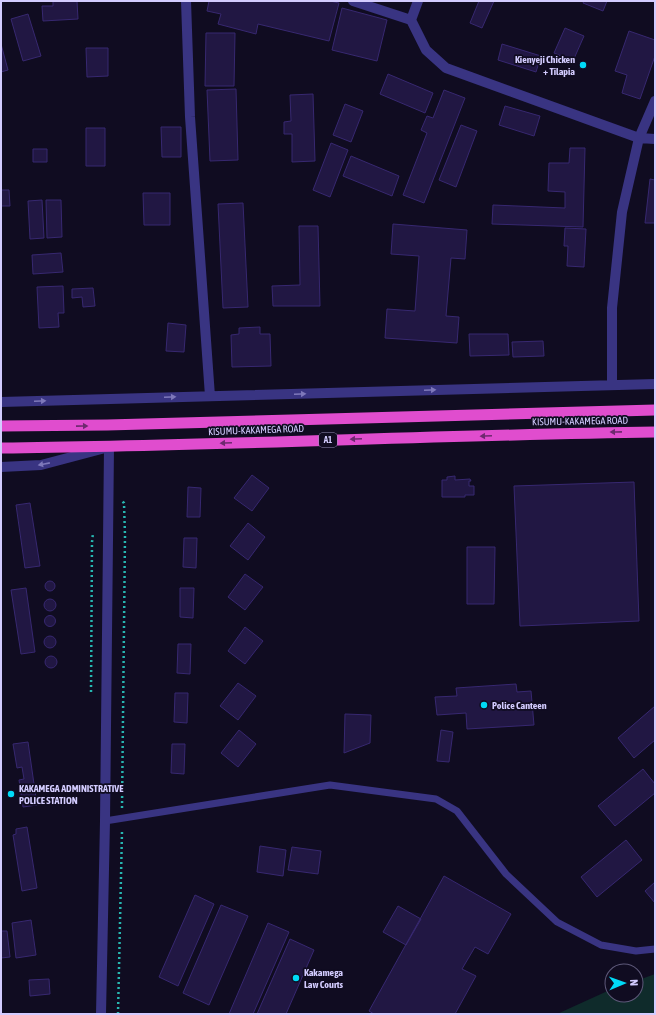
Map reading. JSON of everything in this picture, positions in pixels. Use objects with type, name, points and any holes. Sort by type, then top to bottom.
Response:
[{"type":"highway","name":"KISUMU-KAKAMEGA ROAD","points":[[1,426],[138,425],[655,410]]},
{"type":"highway","name":"KISUMU-KAKAMEGA ROAD","points":[[1,448],[109,447],[246,442],[655,432]]},
{"type":"street","points":[[186,1],[190,117],[210,396]]},
{"type":"street","points":[[353,1],[411,20],[426,50],[446,68],[639,138],[655,138]]},
{"type":"street","points":[[411,20],[418,1]]},
{"type":"street","points":[[612,385],[612,308],[622,212],[639,138],[655,101]]},
{"type":"street","points":[[1,402],[655,384]]},
{"type":"street","points":[[1,467],[41,465],[109,447],[105,821],[101,1014]]},
{"type":"lane","points":[[105,821],[330,785],[436,799],[457,811],[506,874],[557,922],[600,945],[636,951],[655,949]]},
{"type":"path","points":[[108,484],[124,503],[125,552],[118,1014]]},
{"type":"green space","points":[[655,974],[655,1014],[557,1014],[604,993],[604,1003],[644,1003],[644,978]]},
{"type":"building","points":[[53,1],[77,1],[78,19],[43,21],[42,6],[53,6]]},
{"type":"building","points":[[209,1],[330,1],[339,3],[329,41],[258,24],[256,34],[218,24],[221,14],[207,11]]},
{"type":"building","points":[[479,1],[494,1],[482,28],[470,23]]},
{"type":"building","points":[[584,1],[607,1],[603,11],[583,3]]},
{"type":"building","points":[[342,8],[387,20],[377,61],[332,50]]},
{"type":"building","points":[[28,14],[41,56],[23,61],[11,19]]},
{"type":"building","points":[[565,28],[584,36],[573,61],[554,53]]},
{"type":"building","points":[[629,31],[655,40],[655,56],[640,99],[622,93],[627,75],[615,71]]},
{"type":"building","points":[[206,33],[235,33],[234,86],[205,86]]},
{"type":"building","points":[[1,44],[8,70],[1,72]]},
{"type":"building","points":[[502,44],[541,56],[536,72],[498,60]]},
{"type":"building","points":[[86,48],[108,48],[108,76],[87,77]]},
{"type":"building","points":[[388,74],[433,93],[425,113],[380,94]]},
{"type":"building","points":[[236,89],[238,160],[210,161],[207,90]]},
{"type":"building","points":[[444,90],[465,98],[424,203],[403,195],[427,133],[421,130],[427,116],[433,118]]},
{"type":"building","points":[[313,94],[315,161],[292,162],[292,134],[284,134],[284,122],[291,121],[290,95]]},
{"type":"building","points":[[345,104],[363,111],[351,142],[333,135]]},
{"type":"building","points":[[505,106],[540,116],[534,136],[499,125]]},
{"type":"building","points":[[461,125],[477,131],[456,187],[439,180]]},
{"type":"building","points":[[161,127],[181,127],[181,157],[162,157]]},
{"type":"building","points":[[86,128],[105,128],[105,166],[86,166]]},
{"type":"building","points":[[331,143],[348,150],[330,197],[313,190]]},
{"type":"building","points":[[570,148],[585,148],[583,227],[492,224],[493,205],[565,208],[565,192],[548,191],[549,163],[569,163]]},
{"type":"building","points":[[33,149],[47,149],[47,162],[33,162]]},
{"type":"building","points":[[351,156],[399,176],[392,196],[343,176]]},
{"type":"building","points":[[650,179],[655,180],[655,223],[645,223]]},
{"type":"building","points":[[1,190],[9,190],[10,206],[1,206]]},
{"type":"building","points":[[143,193],[170,193],[170,225],[144,225]]},
{"type":"building","points":[[42,200],[44,238],[30,239],[28,201]]},
{"type":"building","points":[[46,200],[61,200],[62,237],[47,238]]},
{"type":"building","points":[[243,203],[248,307],[223,308],[218,204]]},
{"type":"building","points":[[393,224],[467,230],[465,259],[451,258],[446,316],[459,317],[457,343],[385,338],[387,309],[415,311],[419,256],[391,254]]},
{"type":"building","points":[[299,226],[318,226],[320,306],[273,306],[272,286],[300,285]]},
{"type":"building","points":[[565,228],[586,229],[584,267],[567,266],[568,246],[564,246]]},
{"type":"building","points":[[61,253],[63,272],[33,274],[32,255]]},
{"type":"building","points":[[63,286],[64,313],[58,313],[59,327],[39,328],[37,287]]},
{"type":"building","points":[[93,288],[95,306],[83,307],[82,297],[72,298],[72,289]]},
{"type":"building","points":[[168,323],[186,325],[184,352],[166,351]]},
{"type":"building","points":[[260,327],[260,334],[270,334],[271,366],[232,367],[231,335],[239,334],[239,328]]},
{"type":"building","points":[[469,334],[508,334],[509,355],[470,356]]},
{"type":"building","points":[[543,341],[544,356],[513,357],[512,342]]},
{"type":"building","points":[[252,475],[269,488],[252,511],[234,498]]},
{"type":"building","points":[[455,476],[455,480],[470,479],[471,481],[469,481],[469,486],[474,486],[474,495],[465,495],[465,497],[442,497],[442,480],[447,480],[447,477]]},
{"type":"building","points":[[634,482],[639,621],[520,626],[514,486]]},
{"type":"building","points":[[188,487],[201,488],[200,517],[187,517]]},
{"type":"building","points":[[30,503],[40,566],[25,568],[16,505]]},
{"type":"building","points":[[248,523],[265,537],[248,560],[230,546]]},
{"type":"building","points":[[184,538],[197,538],[196,568],[183,567]]},
{"type":"building","points":[[467,547],[495,547],[494,604],[467,604]]},
{"type":"building","points":[[245,574],[263,587],[245,610],[228,597]]},
{"type":"building","points":[[48,581],[52,581],[54,582],[54,590],[48,591],[45,588],[45,584]]},
{"type":"building","points":[[26,588],[35,652],[21,654],[11,590]]},
{"type":"building","points":[[180,588],[194,588],[193,618],[180,617]]},
{"type":"building","points":[[50,599],[54,601],[56,605],[54,609],[50,611],[46,609],[44,605],[46,601]]},
{"type":"building","points":[[50,615],[54,617],[56,621],[54,625],[50,627],[46,625],[44,621],[46,617]]},
{"type":"building","points":[[245,627],[263,641],[245,664],[228,651]]},
{"type":"building","points":[[50,636],[54,638],[56,642],[54,646],[50,648],[46,646],[44,642],[46,638]]},
{"type":"building","points":[[178,644],[191,644],[190,674],[177,673]]},
{"type":"building","points":[[49,656],[53,656],[57,662],[53,668],[49,668],[45,664],[45,660]]},
{"type":"building","points":[[238,683],[256,696],[238,720],[220,706]]},
{"type":"building","name":"Police Canteen","points":[[516,684],[517,692],[531,691],[534,725],[467,729],[466,713],[437,715],[435,697],[457,696],[456,688]]},
{"type":"building","points":[[175,693],[188,693],[187,723],[174,722]]},
{"type":"building","points":[[655,706],[655,740],[634,758],[618,738]]},
{"type":"building","points":[[345,714],[371,715],[370,743],[344,753]]},
{"type":"building","points":[[239,730],[256,744],[238,767],[221,753]]},
{"type":"building","points":[[441,730],[453,732],[449,762],[437,761]]},
{"type":"building","points":[[28,742],[37,805],[23,807],[19,780],[24,779],[22,767],[17,768],[13,744]]},
{"type":"building","points":[[172,744],[185,744],[184,774],[171,773]]},
{"type":"building","points":[[643,769],[655,784],[655,793],[615,826],[598,806]]},
{"type":"building","points":[[27,827],[37,888],[22,891],[13,835],[16,834],[16,829]]},
{"type":"building","points":[[626,840],[642,860],[597,897],[581,877]]},
{"type":"building","points":[[260,846],[286,850],[283,876],[257,872]]},
{"type":"building","points":[[292,847],[321,851],[318,874],[288,870]]},
{"type":"building","points":[[444,876],[511,914],[488,954],[475,947],[462,969],[476,976],[455,1014],[374,1014],[369,1011]]},
{"type":"building","points":[[655,882],[655,903],[645,891]]},
{"type":"building","points":[[195,895],[214,904],[178,986],[159,977]]},
{"type":"building","points":[[221,905],[248,916],[209,1005],[183,993]]},
{"type":"building","points":[[398,906],[421,919],[406,945],[383,932]]},
{"type":"building","points":[[31,920],[36,955],[16,958],[12,923]]},
{"type":"building","points":[[268,923],[289,932],[253,1014],[229,1014]]},
{"type":"building","points":[[1,931],[7,931],[10,957],[1,958]]},
{"type":"building","points":[[290,939],[314,950],[286,1014],[257,1014]]},
{"type":"building","points":[[49,979],[50,994],[30,996],[29,980]]},
{"type":"place","name":"Kienyeji Chicken + Tilapia","points":[[583,65]]},
{"type":"place","name":"Police Canteen","points":[[484,705]]},
{"type":"place","name":"KAKAMEGA ADMINISTRATIVE POLICE STATION","points":[[11,794]]},
{"type":"place","name":"Kakamega Law Courts","points":[[296,978]]}]
